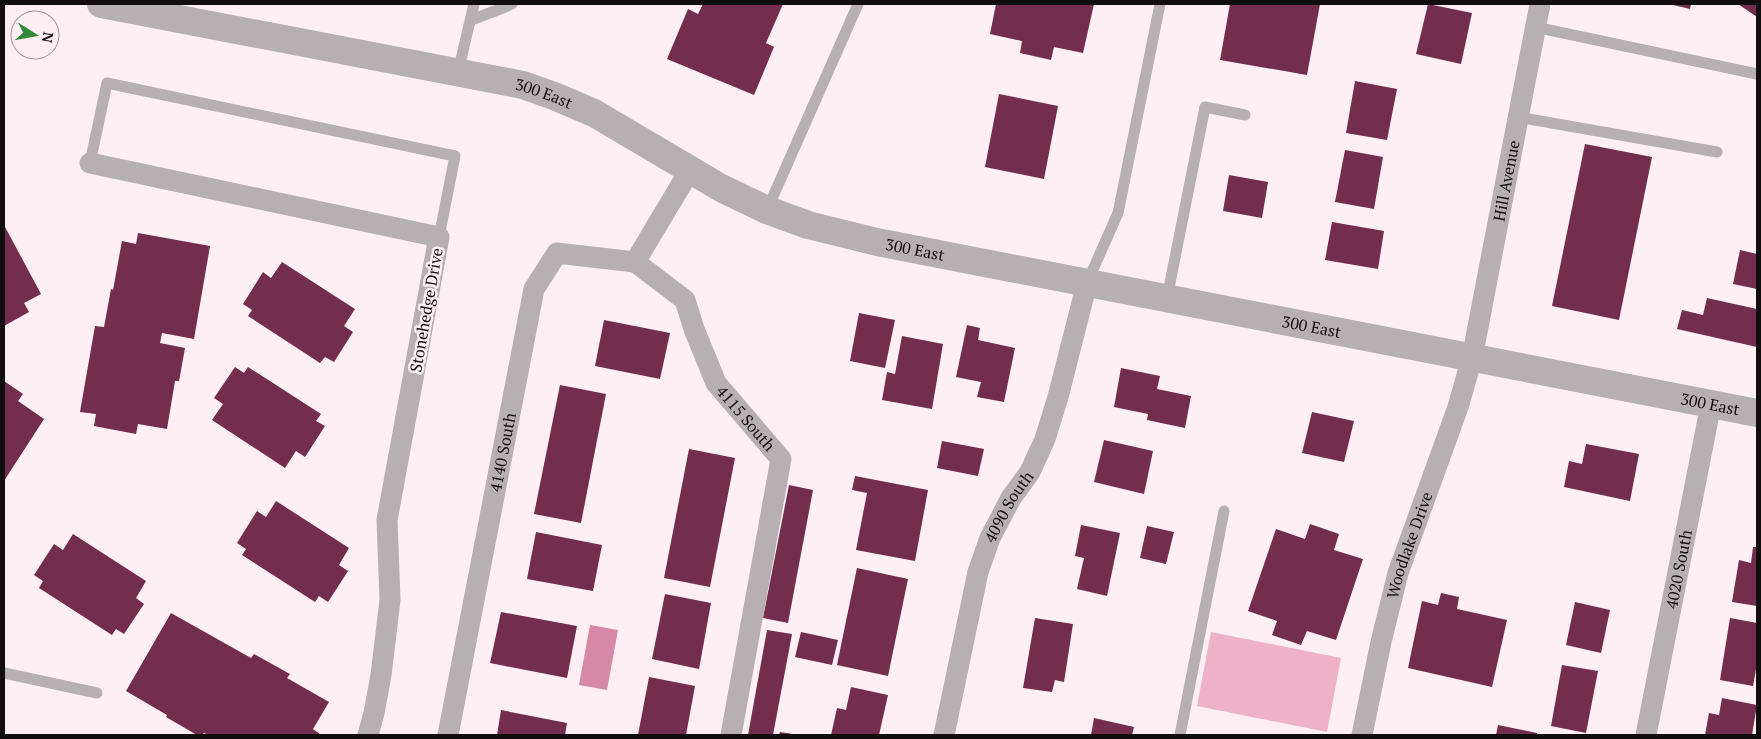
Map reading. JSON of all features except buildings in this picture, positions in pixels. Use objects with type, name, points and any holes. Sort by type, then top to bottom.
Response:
[{"type":"street","name":"300 East","points":[[101,4],[523,86],[554,96],[594,113],[721,188],[767,210],[808,225],[877,242],[1757,413]]},
{"type":"street","name":"Hill Avenue","points":[[1472,358],[1540,4]]},
{"type":"street","name":"Stonehedge Drive","points":[[90,163],[439,237],[387,520],[390,600],[381,675],[368,735]]},
{"type":"street","points":[[635,262],[690,170]]},
{"type":"street","name":"4140 South","points":[[448,735],[534,289],[556,253],[635,262]]},
{"type":"street","name":"4115 South","points":[[635,262],[685,300],[694,329],[716,383],[781,459],[731,735]]},
{"type":"street","name":"4090 South","points":[[944,735],[978,572],[990,538],[1011,498],[1030,472],[1045,439],[1058,397],[1087,283]]},
{"type":"street","name":"Woodlake Drive","points":[[1362,735],[1381,642],[1398,573],[1458,407],[1472,358]]},
{"type":"street","name":"4020 South","points":[[1646,735],[1711,404]]},
{"type":"lane","points":[[458,72],[474,4]]},
{"type":"lane","points":[[470,20],[512,4]]},
{"type":"lane","points":[[767,210],[858,4]]},
{"type":"lane","points":[[1087,283],[1118,213],[1160,4]]},
{"type":"lane","points":[[1535,27],[1757,74]]},
{"type":"lane","points":[[90,163],[107,84],[455,156],[439,237]]},
{"type":"lane","points":[[1167,298],[1205,107],[1245,115]]},
{"type":"lane","points":[[1518,117],[1717,152]]},
{"type":"lane","points":[[1180,735],[1224,511]]},
{"type":"lane","points":[[4,672],[97,692]]},
{"type":"shaded area","points":[[590,625],[618,630],[607,690],[579,685]]},
{"type":"shaded area","points":[[1211,632],[1341,658],[1327,732],[1197,706]]}]
